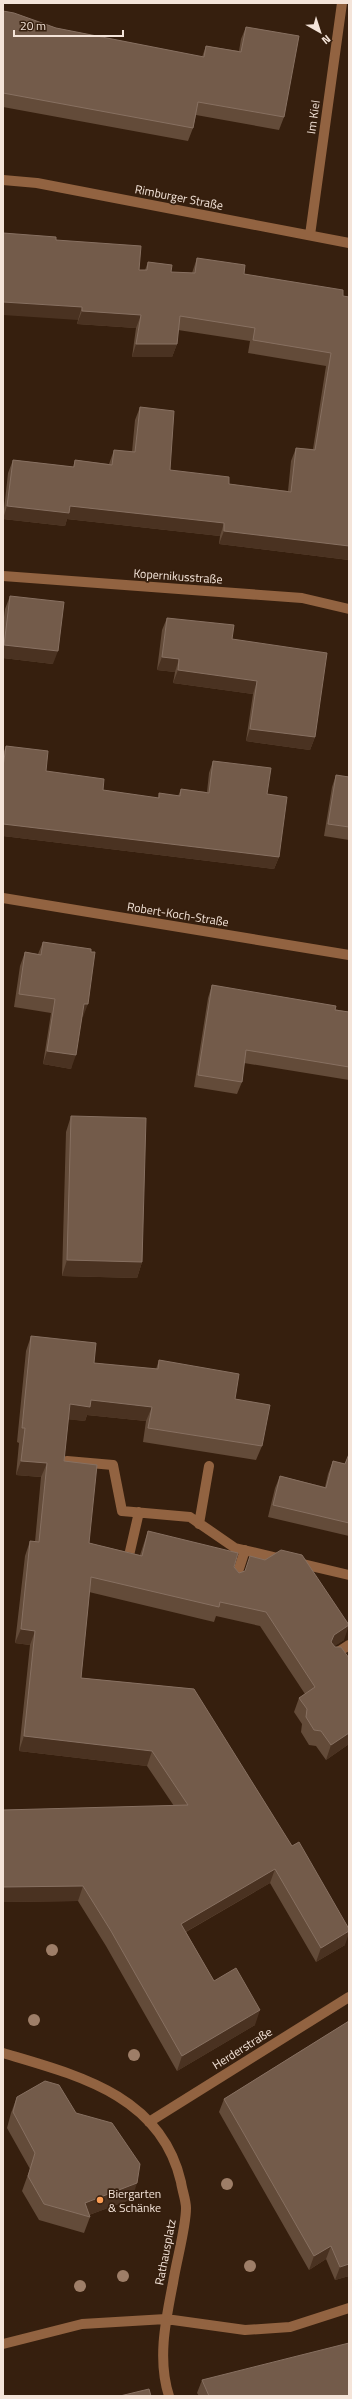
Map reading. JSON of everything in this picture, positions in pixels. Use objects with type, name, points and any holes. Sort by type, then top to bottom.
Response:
[{"type":"street","name":"Im Kiel","points":[[310,235],[342,3]]},
{"type":"street","name":"Rimburger Straße","points":[[3,180],[37,183],[349,243]]},
{"type":"street","name":"Kopernikusstraße","points":[[3,576],[302,598],[349,609]]},
{"type":"street","name":"Robert-Koch-Straße","points":[[3,898],[349,955]]},
{"type":"street","points":[[67,1461],[113,1465],[122,1510],[190,1517],[235,1548],[349,1575]]},
{"type":"street","points":[[199,1524],[209,1466]]},
{"type":"street","points":[[128,1560],[139,1512]]},
{"type":"street","points":[[236,1581],[245,1550]]},
{"type":"street","points":[[332,1656],[349,1645]]},
{"type":"street","name":"Herderstraße","points":[[149,2122],[349,1997]]},
{"type":"street","name":"Rathausplatz","points":[[3,2053],[76,2075],[121,2097],[149,2122],[176,2160],[186,2208],[166,2319],[162,2352],[168,2394]]},
{"type":"street","points":[[3,2344],[82,2324],[166,2319],[246,2330],[290,2327],[349,2308]]},
{"type":"building","points":[[3,11],[14,13],[56,28],[204,57],[206,46],[241,52],[246,27],[299,36],[284,117],[198,102],[193,128],[3,93]]},
{"type":"building","points":[[3,233],[56,237],[56,240],[141,246],[139,270],[147,270],[148,262],[172,265],[171,272],[195,273],[197,258],[245,265],[244,274],[343,290],[343,296],[349,297],[349,546],[224,531],[224,523],[70,506],[69,513],[7,506],[13,460],[74,467],[75,460],[112,465],[114,450],[135,452],[140,407],[174,411],[170,470],[229,477],[229,484],[291,492],[296,448],[315,450],[331,353],[253,340],[255,328],[180,316],[177,344],[136,344],[141,315],[82,311],[82,307],[3,302]]},
{"type":"building","points":[[10,596],[64,602],[58,651],[4,645]]},
{"type":"building","points":[[167,618],[234,625],[232,639],[327,653],[315,737],[250,729],[257,681],[178,670],[179,659],[162,657]]},
{"type":"building","points":[[6,746],[48,751],[46,771],[104,779],[103,790],[159,798],[159,793],[180,796],[181,789],[209,793],[213,761],[271,768],[267,794],[287,797],[279,857],[3,824],[3,767]]},
{"type":"building","points":[[336,775],[349,777],[349,827],[328,824]]},
{"type":"building","points":[[43,942],[91,949],[91,952],[95,952],[88,1004],[84,1004],[76,1055],[47,1051],[55,999],[19,994],[25,952],[41,955]]},
{"type":"building","points":[[212,985],[336,1006],[335,1010],[349,1012],[349,1067],[246,1050],[242,1082],[198,1075]]},
{"type":"building","points":[[71,1116],[146,1118],[142,1262],[67,1260]]},
{"type":"building","points":[[31,1336],[96,1343],[94,1363],[158,1369],[159,1360],[239,1374],[235,1399],[270,1405],[262,1446],[148,1428],[152,1407],[91,1400],[90,1407],[70,1404],[64,1461],[97,1465],[89,1543],[142,1556],[148,1531],[238,1553],[234,1567],[239,1573],[245,1571],[250,1556],[265,1560],[281,1550],[302,1555],[349,1625],[334,1635],[331,1642],[335,1647],[341,1647],[349,1658],[349,1733],[331,1745],[321,1731],[314,1730],[306,1717],[307,1709],[299,1698],[315,1687],[266,1612],[220,1602],[219,1607],[91,1577],[81,1678],[194,1689],[292,1846],[299,1842],[349,1929],[349,1931],[321,1948],[275,1869],[181,1924],[214,1981],[236,1968],[260,2010],[182,2056],[111,1931],[83,1886],[3,1887],[3,1810],[188,1805],[152,1751],[24,1736],[35,1631],[21,1629],[30,1541],[39,1542],[47,1463],[21,1461],[25,1428],[22,1428]]},
{"type":"building","points":[[349,1454],[349,1523],[273,1505],[280,1476],[326,1488],[333,1461],[345,1464]]},
{"type":"building","points":[[349,2021],[349,2264],[340,2267],[331,2246],[314,2256],[224,2099]]},
{"type":"building","points":[[45,2081],[59,2085],[76,2113],[112,2123],[140,2164],[137,2183],[85,2203],[90,2217],[44,2204],[28,2176],[35,2153],[13,2112],[17,2097]]},
{"type":"building","points":[[349,2343],[349,2396],[209,2396],[202,2380]]},
{"type":"building","points":[[149,2389],[151,2396],[120,2396]]},
{"type":"place","name":"Biergarten & Schänke","points":[[100,2200]]}]
